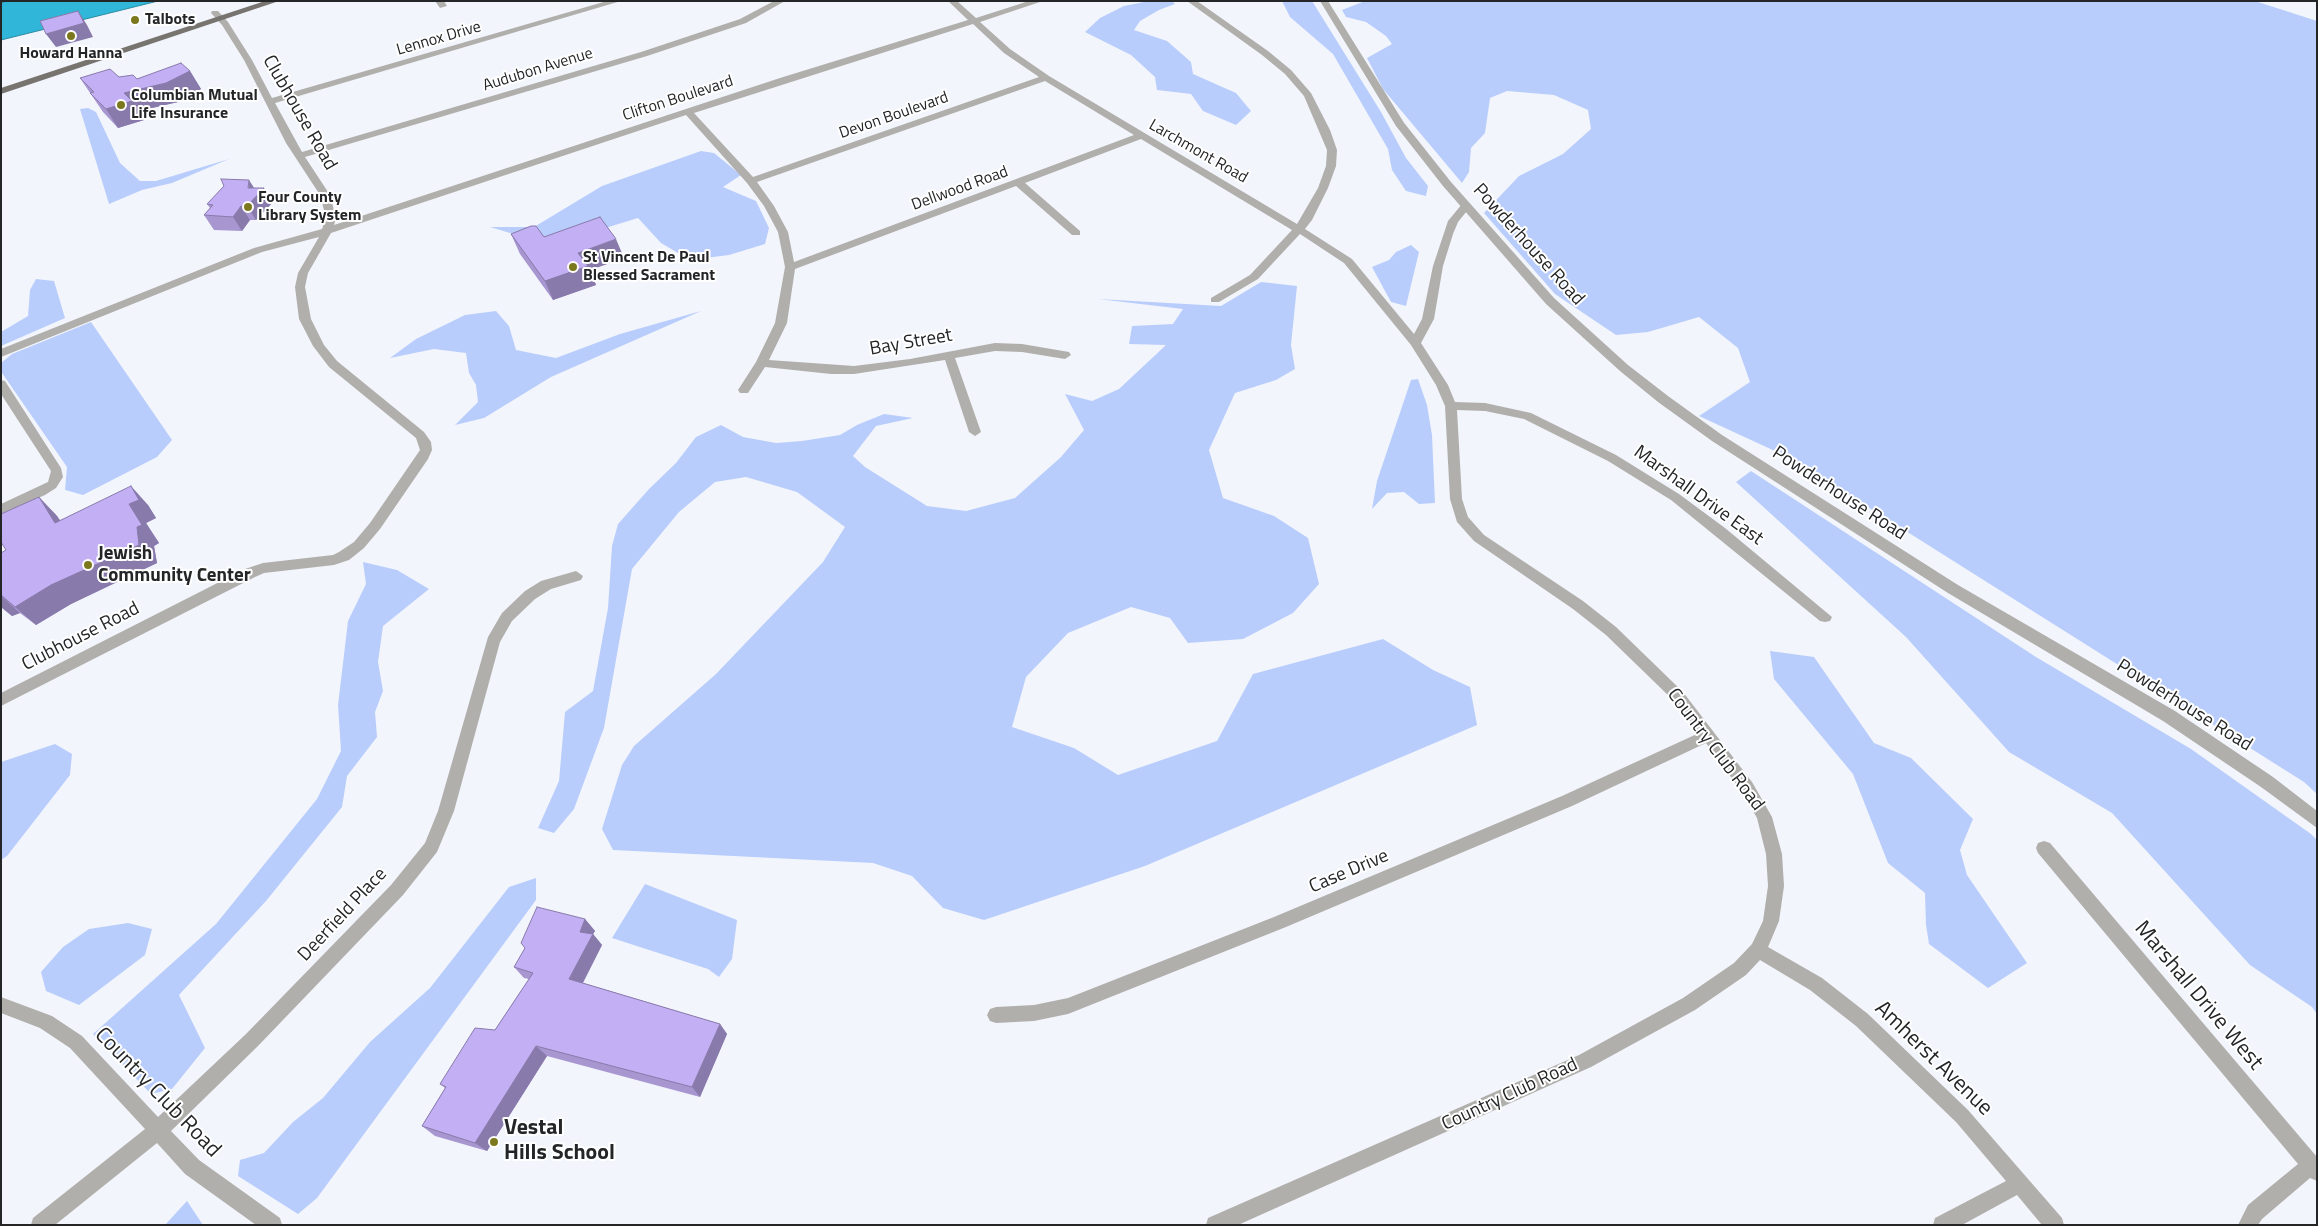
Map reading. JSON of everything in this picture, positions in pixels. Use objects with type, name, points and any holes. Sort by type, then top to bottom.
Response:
[{"type":"main road","points":[[1,91],[218,16],[251,1]]},
{"type":"main road","points":[[1,83],[218,16],[275,1]]},
{"type":"street","name":"Lennox Drive","points":[[270,102],[616,1]]},
{"type":"street","name":"Audubon Avenue","points":[[300,156],[653,51],[742,21],[781,1]]},
{"type":"street","name":"Larchmont Road","points":[[952,1],[1007,51],[1046,78],[1140,136],[1300,229],[1348,261],[1415,343]]},
{"type":"street","name":"Clifton Boulevard","points":[[1,353],[231,260],[275,245],[327,231],[688,112],[1039,1]]},
{"type":"street","points":[[1191,1],[1265,52],[1288,72],[1308,95],[1325,130],[1332,150],[1331,166],[1323,188],[1300,229],[1254,278],[1215,300]]},
{"type":"street","points":[[1324,1],[1401,126]]},
{"type":"street","name":"Clubhouse Road","points":[[1,700],[250,573],[264,568],[334,560],[344,556],[359,545],[375,526],[422,459],[426,450],[425,442],[420,435],[333,364],[319,346],[306,319],[302,307],[300,286],[303,273],[327,231],[331,218],[329,206],[325,195],[300,156],[248,60],[218,16]]},
{"type":"street","name":"Devon Boulevard","points":[[751,181],[1046,78]]},
{"type":"street","points":[[688,112],[751,181],[770,206],[783,232],[790,267],[788,294],[781,323],[762,363],[744,390]]},
{"type":"street","name":"Powderhouse Road","points":[[1401,126],[1466,206],[1550,301],[1624,368],[1684,414],[1953,589],[2169,716],[2267,782],[2317,821]]},
{"type":"street","name":"Dellwood Road","points":[[790,267],[1019,183],[1140,136]]},
{"type":"street","points":[[1019,183],[1076,233]]},
{"type":"street","points":[[1415,343],[1428,319],[1438,266],[1448,234],[1453,221],[1466,206]]},
{"type":"street","name":"Country Club Road","points":[[1216,1225],[1413,1139],[1585,1060],[1689,1004],[1740,969],[1758,950],[1772,912],[1776,886],[1774,854],[1764,817],[1747,787],[1709,735],[1678,696],[1611,631],[1578,605],[1479,538],[1462,519],[1456,498],[1450,406],[1442,385],[1415,343]]},
{"type":"street","name":"Bay Street","points":[[762,363],[831,370],[854,370],[995,347],[1022,348],[1065,355]]},
{"type":"street","points":[[949,356],[975,432]]},
{"type":"street","points":[[1,384],[57,471],[57,477],[52,485],[41,492],[1,509]]},
{"type":"street","name":"Marshall Drive East","points":[[1450,406],[1485,407],[1527,416],[1612,458],[1675,497],[1720,531],[1825,617]]},
{"type":"street","name":"Deerfield Place","points":[[40,1225],[157,1131],[252,1040],[397,890],[431,847],[446,811],[493,641],[507,617],[530,595],[546,585],[576,576]]},
{"type":"street","name":"Case Drive","points":[[996,1015],[1034,1014],[1068,1006],[1262,930],[1567,801],[1709,735]]},
{"type":"street","name":"Marshall Drive West","points":[[2044,848],[2314,1169]]},
{"type":"street","name":"Amherst Avenue","points":[[1758,950],[1816,984],[1862,1020],[1962,1116],[2055,1225]]},
{"type":"street","name":"Country Club Road","points":[[1,1005],[46,1022],[76,1042],[192,1167],[273,1225]]},
{"type":"street","points":[[2247,1225],[2255,1212],[2314,1169]]},
{"type":"street","points":[[1942,1225],[2020,1184]]},
{"type":"shaded area","points":[[7,1],[158,1],[1,40],[1,3]]},
{"type":"shaded area","points":[[1149,1],[1172,1],[1175,4],[1159,10],[1140,21],[1134,30],[1167,41],[1191,62],[1193,74],[1236,93],[1251,111],[1236,125],[1203,111],[1191,94],[1157,90],[1155,77],[1131,55],[1085,32],[1100,18],[1124,6]]},
{"type":"shaded area","points":[[1282,1],[1312,1],[1381,112],[1406,158],[1428,186],[1426,196],[1406,191],[1392,170],[1388,149],[1333,54],[1290,17]]},
{"type":"shaded area","points":[[1365,1],[2255,1],[2317,21],[2317,794],[2304,782],[1790,458],[1699,416],[1750,382],[1738,348],[1699,317],[1648,332],[1616,335],[1555,294],[1484,213],[1519,176],[1563,154],[1591,129],[1588,110],[1554,95],[1507,91],[1490,98],[1485,133],[1471,148],[1469,172],[1462,183],[1383,89],[1367,58],[1392,44],[1386,36],[1366,22],[1346,17],[1342,10]]},
{"type":"shaded area","points":[[88,108],[96,112],[120,163],[140,181],[156,181],[229,159],[172,183],[142,190],[109,204],[80,109]]},
{"type":"shaded area","points":[[701,151],[714,153],[741,175],[723,187],[756,201],[769,228],[765,244],[729,255],[690,260],[661,243],[638,218],[573,238],[520,236],[490,227],[534,227],[602,186]]},
{"type":"shaded area","points":[[1411,245],[1419,252],[1406,306],[1391,302],[1372,267],[1389,260],[1396,252]]},
{"type":"shaded area","points":[[36,279],[54,281],[65,318],[1,346],[1,332],[28,316],[30,290]]},
{"type":"shaded area","points":[[1261,282],[1297,286],[1291,345],[1295,369],[1276,380],[1235,393],[1209,450],[1223,498],[1274,516],[1308,538],[1319,584],[1293,613],[1243,639],[1188,643],[1170,618],[1131,607],[1068,633],[1026,677],[1012,727],[1074,748],[1118,775],[1217,741],[1253,674],[1383,639],[1433,670],[1470,687],[1477,725],[1145,866],[984,920],[943,908],[912,876],[873,863],[613,850],[602,829],[622,765],[634,746],[716,674],[823,562],[845,527],[797,492],[746,477],[715,482],[679,512],[632,569],[604,728],[574,809],[554,833],[538,828],[559,781],[565,712],[593,691],[608,608],[612,546],[618,524],[649,489],[676,463],[696,437],[721,425],[743,437],[776,443],[802,441],[840,435],[857,425],[884,414],[913,418],[876,426],[853,456],[865,467],[927,506],[966,511],[1015,498],[1061,457],[1084,430],[1065,394],[1092,401],[1119,389],[1166,345],[1129,344],[1132,326],[1173,324],[1183,309],[1098,299],[1221,306]]},
{"type":"shaded area","points":[[496,311],[509,326],[516,350],[556,358],[620,334],[701,311],[551,377],[484,418],[455,425],[478,402],[476,385],[469,373],[466,353],[434,349],[390,358],[416,339],[465,315]]},
{"type":"shaded area","points":[[91,322],[172,440],[157,457],[83,495],[65,490],[67,467],[2,373],[1,363],[12,354]]},
{"type":"shaded area","points":[[1418,379],[1427,405],[1432,435],[1435,503],[1419,504],[1404,492],[1387,493],[1372,509],[1377,481],[1411,380]]},
{"type":"shaded area","points":[[1751,471],[2036,657],[2191,749],[2311,834],[2317,840],[2317,1014],[2312,1007],[2250,965],[2112,813],[2009,752],[1906,637],[1736,482]]},
{"type":"shaded area","points":[[363,562],[397,570],[429,589],[383,626],[378,662],[383,691],[375,712],[377,737],[347,776],[342,807],[266,901],[179,995],[205,1048],[172,1089],[151,1094],[93,1034],[216,924],[317,799],[341,751],[338,705],[348,621],[366,584]]},
{"type":"shaded area","points":[[1770,651],[1814,657],[1874,743],[1911,758],[1973,819],[1960,850],[1967,875],[2027,963],[1988,988],[1929,944],[1926,925],[1925,893],[1888,863],[1853,774],[1774,679]]},
{"type":"shaded area","points":[[55,744],[72,754],[70,775],[7,856],[1,860],[1,762]]},
{"type":"shaded area","points":[[536,878],[536,900],[317,1198],[298,1214],[238,1176],[240,1160],[264,1153],[293,1122],[323,1098],[370,1042],[430,988],[509,887]]},
{"type":"shaded area","points":[[645,884],[737,920],[732,959],[719,977],[708,969],[612,938]]},
{"type":"shaded area","points":[[128,923],[152,929],[145,955],[79,1005],[46,991],[41,972],[63,947],[89,929]]},
{"type":"shaded area","points":[[187,1201],[203,1225],[165,1225]]},
{"type":"building","points":[[78,11],[84,23],[46,34],[40,21]]},
{"type":"building","points":[[181,63],[190,71],[166,83],[124,93],[132,101],[106,109],[90,93],[94,92],[80,78],[110,69],[119,77],[133,75],[137,79]]},
{"type":"building","points":[[221,179],[249,180],[248,188],[264,188],[247,206],[241,206],[233,217],[204,215],[213,205],[207,204],[224,186]]},
{"type":"building","points":[[600,217],[616,239],[578,253],[588,266],[545,281],[511,234],[531,226],[536,226],[544,237]]},
{"type":"building","points":[[131,486],[139,500],[129,504],[142,525],[137,527],[139,545],[51,585],[15,607],[1,595],[1,553],[6,550],[1,542],[1,514],[39,497],[55,523]]},
{"type":"building","name":"Vestal Hills School","points":[[537,907],[585,919],[580,932],[593,934],[569,979],[720,1024],[692,1087],[536,1046],[475,1143],[422,1126],[446,1087],[440,1084],[475,1028],[495,1030],[533,973],[514,967],[525,948],[521,943]]},
{"type":"place","name":"Talbots","points":[[135,20]]},
{"type":"place","name":"Howard Hanna","points":[[71,36]]},
{"type":"place","name":"Columbian Mutual Life Insurance","points":[[121,105]]},
{"type":"place","name":"Four County Library System","points":[[248,207]]},
{"type":"place","name":"St Vincent De Paul Blessed Sacrament","points":[[573,267]]},
{"type":"place","name":"Jewish Community Center","points":[[88,565]]},
{"type":"place","name":"Vestal Hills School","points":[[494,1142]]}]
